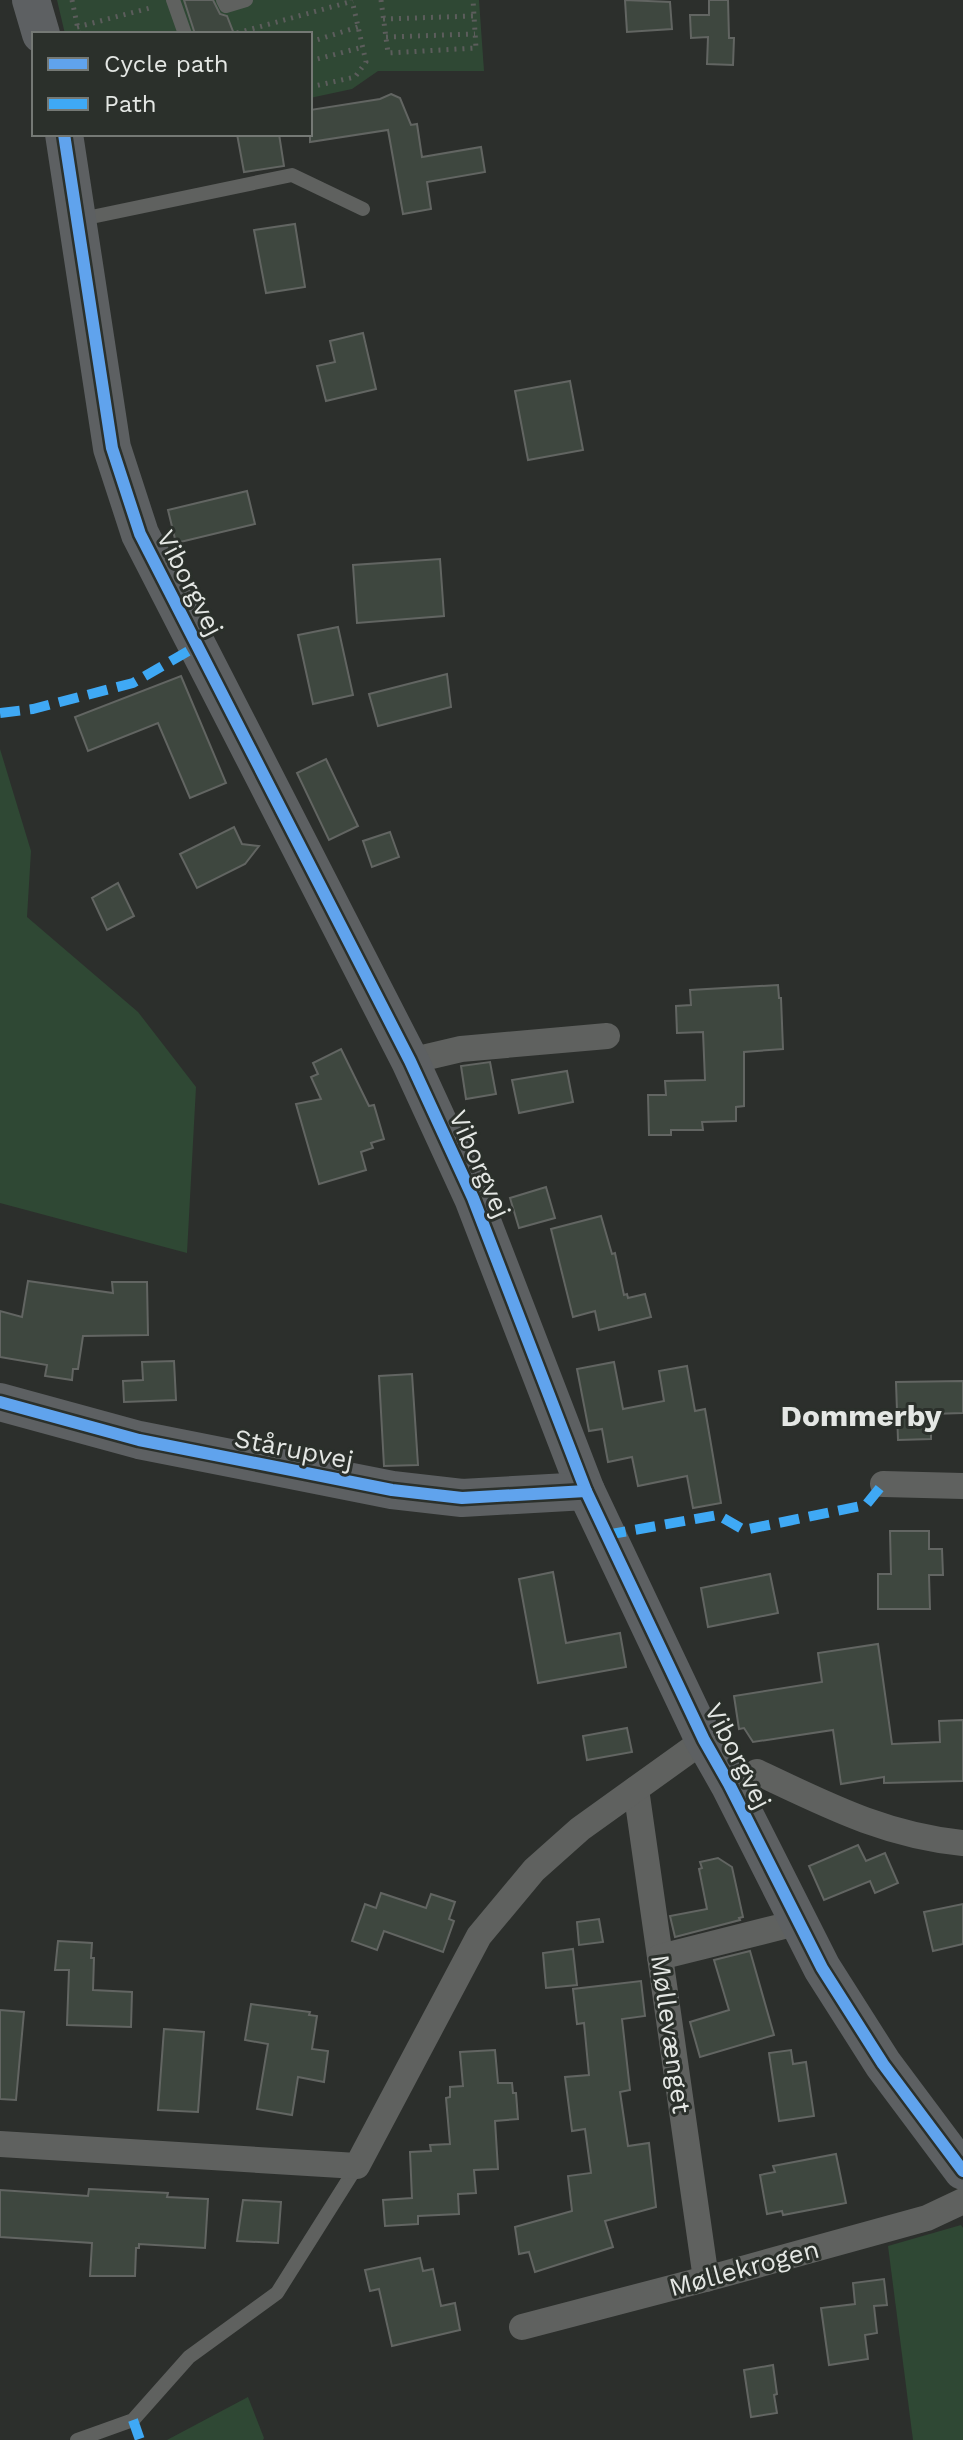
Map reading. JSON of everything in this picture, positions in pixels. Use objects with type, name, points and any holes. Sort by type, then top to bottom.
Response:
[{"type":"street","points":[[31,0],[40,32]]},
{"type":"street","name":"Viborgvej","points":[[64,136],[112,448],[140,534],[410,1061],[473,1198],[586,1491],[704,1740],[822,1968],[883,2064],[963,2171]]},
{"type":"street","points":[[410,1061],[461,1049],[607,1036]]},
{"type":"street","name":"Stårupvej","points":[[0,1402],[139,1440],[392,1490],[462,1498],[586,1491]]},
{"type":"street","points":[[883,1484],[963,1486]]},
{"type":"street","points":[[0,2144],[357,2166],[479,1936],[534,1870],[580,1829],[704,1740]]},
{"type":"street","points":[[757,1772],[845,1813],[888,1829],[963,1843]]},
{"type":"street","name":"Møllevænget","points":[[636,1789],[706,2279]]},
{"type":"street","points":[[660,1957],[800,1922]]},
{"type":"street","name":"Møllekrogen","points":[[522,2327],[927,2218],[963,2201]]},
{"type":"lane","points":[[223,0],[226,6],[246,0]]},
{"type":"lane","points":[[174,1],[184,32]]},
{"type":"lane","points":[[77,220],[292,175],[363,209]]},
{"type":"lane","points":[[77,2440],[133,2420],[189,2357],[277,2293],[357,2166]]},
{"type":"path","points":[[72,0],[78,30],[174,1]]},
{"type":"path","points":[[240,32],[352,0],[366,62],[355,77],[312,87]]},
{"type":"path","points":[[381,0],[388,53],[476,48],[473,0]]},
{"type":"path","points":[[383,19],[474,16]]},
{"type":"path","points":[[312,41],[358,27]]},
{"type":"path","points":[[386,37],[475,34]]},
{"type":"path","points":[[312,60],[363,47]]},
{"type":"green space","points":[[57,0],[479,0],[484,71],[378,71],[352,89],[312,98],[312,32],[65,32]]},
{"type":"green space","points":[[0,749],[31,851],[27,917],[138,1012],[196,1087],[187,1253],[0,1203]]},
{"type":"green space","points":[[961,2225],[963,2440],[913,2440],[888,2246]]},
{"type":"green space","points":[[248,2397],[263,2440],[167,2440]]},
{"type":"building","points":[[184,0],[213,0],[220,14],[227,16],[233,32],[194,32]]},
{"type":"building","points":[[625,0],[670,2],[672,29],[627,32]]},
{"type":"building","points":[[709,0],[728,0],[729,38],[734,38],[733,65],[707,64],[708,37],[691,38],[690,15],[709,15]]},
{"type":"building","points":[[391,94],[400,98],[411,125],[417,124],[422,157],[481,147],[485,172],[427,182],[431,209],[403,214],[388,130],[310,142],[312,110],[380,99]]},
{"type":"building","points":[[237,136],[279,136],[284,166],[244,172]]},
{"type":"building","points":[[295,224],[305,287],[266,293],[254,230]]},
{"type":"building","points":[[363,333],[376,389],[326,401],[317,366],[335,362],[330,341]]},
{"type":"building","points":[[570,381],[583,450],[528,460],[515,391]]},
{"type":"building","points":[[247,491],[255,524],[176,543],[168,510]]},
{"type":"building","points":[[440,559],[444,616],[357,623],[353,565]]},
{"type":"building","points":[[338,627],[353,695],[313,704],[298,635]]},
{"type":"building","points":[[447,674],[451,707],[378,726],[369,694]]},
{"type":"building","points":[[181,676],[226,783],[190,798],[158,723],[88,751],[75,717]]},
{"type":"building","points":[[326,759],[358,826],[329,840],[297,773]]},
{"type":"building","points":[[234,827],[242,844],[259,846],[245,864],[197,888],[180,854]]},
{"type":"building","points":[[390,832],[399,857],[372,867],[363,841]]},
{"type":"building","points":[[118,883],[134,916],[107,930],[92,898]]},
{"type":"building","points":[[778,985],[783,1049],[744,1052],[744,1106],[736,1107],[736,1121],[702,1122],[703,1130],[671,1130],[671,1135],[649,1135],[648,1095],[666,1095],[665,1081],[705,1080],[703,1032],[677,1033],[676,1006],[691,1005],[690,990]]},
{"type":"building","points":[[341,1049],[369,1106],[374,1105],[384,1139],[371,1143],[373,1148],[361,1152],[366,1170],[319,1184],[296,1104],[321,1099],[311,1077],[318,1074],[313,1063]]},
{"type":"building","points":[[490,1062],[496,1094],[466,1099],[461,1066]]},
{"type":"building","points":[[567,1071],[573,1102],[519,1113],[512,1080]]},
{"type":"building","points":[[546,1187],[555,1218],[519,1228],[510,1198]]},
{"type":"building","points":[[601,1216],[612,1254],[615,1253],[624,1295],[627,1294],[628,1298],[645,1294],[651,1317],[599,1330],[595,1311],[573,1317],[551,1229]]},
{"type":"building","points":[[28,1281],[113,1293],[112,1282],[147,1282],[148,1335],[83,1336],[78,1369],[73,1369],[72,1380],[45,1376],[47,1365],[0,1357],[0,1311],[22,1317]]},
{"type":"building","points":[[174,1361],[176,1400],[124,1402],[123,1381],[143,1380],[142,1362]]},
{"type":"building","points":[[614,1362],[623,1409],[664,1401],[659,1371],[687,1366],[695,1411],[705,1409],[721,1503],[693,1508],[687,1476],[638,1486],[632,1457],[608,1462],[602,1429],[589,1431],[577,1369]]},
{"type":"building","points":[[412,1374],[418,1465],[384,1466],[379,1376]]},
{"type":"building","points":[[963,1381],[963,1413],[931,1414],[931,1439],[898,1440],[896,1382]]},
{"type":"building","points":[[890,1531],[929,1531],[929,1549],[942,1549],[943,1575],[929,1575],[930,1609],[878,1609],[878,1574],[891,1574]]},
{"type":"building","points":[[553,1572],[566,1643],[620,1633],[626,1667],[538,1683],[519,1579]]},
{"type":"building","points":[[770,1574],[778,1613],[708,1627],[701,1588]]},
{"type":"building","points":[[878,1644],[892,1744],[940,1742],[939,1721],[963,1720],[963,1781],[884,1783],[884,1777],[841,1784],[833,1730],[753,1742],[744,1728],[739,1729],[734,1696],[822,1682],[818,1653]]},
{"type":"building","points":[[627,1728],[632,1752],[587,1760],[583,1736]]},
{"type":"building","points":[[858,1845],[866,1861],[885,1853],[898,1883],[875,1893],[870,1881],[824,1900],[809,1866]]},
{"type":"building","points":[[718,1858],[732,1867],[743,1917],[675,1937],[670,1916],[707,1909],[700,1862]]},
{"type":"building","points":[[381,1893],[426,1908],[431,1894],[455,1902],[449,1919],[454,1921],[443,1952],[384,1931],[377,1950],[352,1941],[365,1904],[376,1908]]},
{"type":"building","points":[[963,1904],[963,1944],[933,1951],[924,1912]]},
{"type":"building","points":[[599,1919],[603,1942],[579,1945],[577,1922]]},
{"type":"building","points":[[58,1941],[92,1943],[93,1990],[132,1992],[131,2027],[67,2025],[69,1970],[55,1970]]},
{"type":"building","points":[[573,1949],[577,1985],[546,1988],[543,1953]]},
{"type":"building","points":[[750,1951],[774,2035],[700,2057],[690,2022],[729,2010],[714,1960]]},
{"type":"building","points":[[641,1981],[645,2016],[622,2019],[630,2090],[620,2092],[628,2146],[649,2143],[656,2207],[605,2221],[613,2247],[535,2272],[529,2252],[519,2254],[515,2227],[572,2211],[568,2176],[591,2173],[585,2129],[572,2131],[565,2077],[589,2075],[584,2023],[577,2024],[573,1989]]},
{"type":"building","points":[[251,2004],[310,2012],[309,2015],[317,2016],[312,2049],[328,2051],[324,2082],[298,2077],[292,2115],[257,2109],[268,2044],[245,2040]]},
{"type":"building","points":[[0,2010],[24,2012],[16,2100],[0,2099]]},
{"type":"building","points":[[164,2029],[204,2032],[198,2112],[158,2110]]},
{"type":"building","points":[[495,2050],[498,2083],[512,2083],[518,2119],[495,2121],[498,2169],[474,2170],[476,2193],[458,2194],[459,2214],[418,2216],[418,2224],[385,2226],[383,2200],[412,2198],[410,2152],[431,2151],[430,2145],[450,2144],[446,2098],[450,2097],[450,2087],[463,2086],[460,2052]]},
{"type":"building","points":[[791,2050],[793,2064],[806,2062],[814,2116],[779,2121],[769,2053]]},
{"type":"building","points":[[836,2154],[846,2203],[783,2215],[782,2211],[767,2214],[760,2175],[775,2172],[773,2166]]},
{"type":"building","points":[[89,2189],[168,2193],[167,2197],[208,2199],[205,2248],[139,2244],[136,2248],[135,2276],[90,2276],[92,2243],[0,2237],[0,2190],[88,2196]]},
{"type":"building","points":[[243,2200],[281,2202],[278,2243],[237,2241]]},
{"type":"building","points":[[420,2258],[423,2271],[433,2269],[441,2306],[455,2303],[460,2330],[392,2346],[379,2289],[370,2291],[365,2270]]},
{"type":"building","points":[[884,2279],[887,2305],[874,2306],[877,2333],[865,2335],[868,2359],[829,2365],[821,2308],[855,2304],[853,2283]]},
{"type":"building","points":[[773,2365],[777,2413],[751,2417],[744,2370]]},
{"type":"marked path","points":[[0,713],[33,709],[133,683],[197,646]]},
{"type":"marked path","points":[[606,1535],[718,1515],[744,1530],[866,1505],[883,1484]]},
{"type":"marked path","points":[[133,2420],[140,2440]]},
{"type":"cycle path","points":[[64,136],[112,448],[140,534],[410,1061],[473,1198],[586,1491],[704,1740],[822,1968],[883,2064],[963,2171]]},
{"type":"cycle path","points":[[0,1402],[139,1440],[392,1490],[462,1498],[586,1491]]},
{"type":"district","name":"Dommerby","points":[[861,1416]]}]
